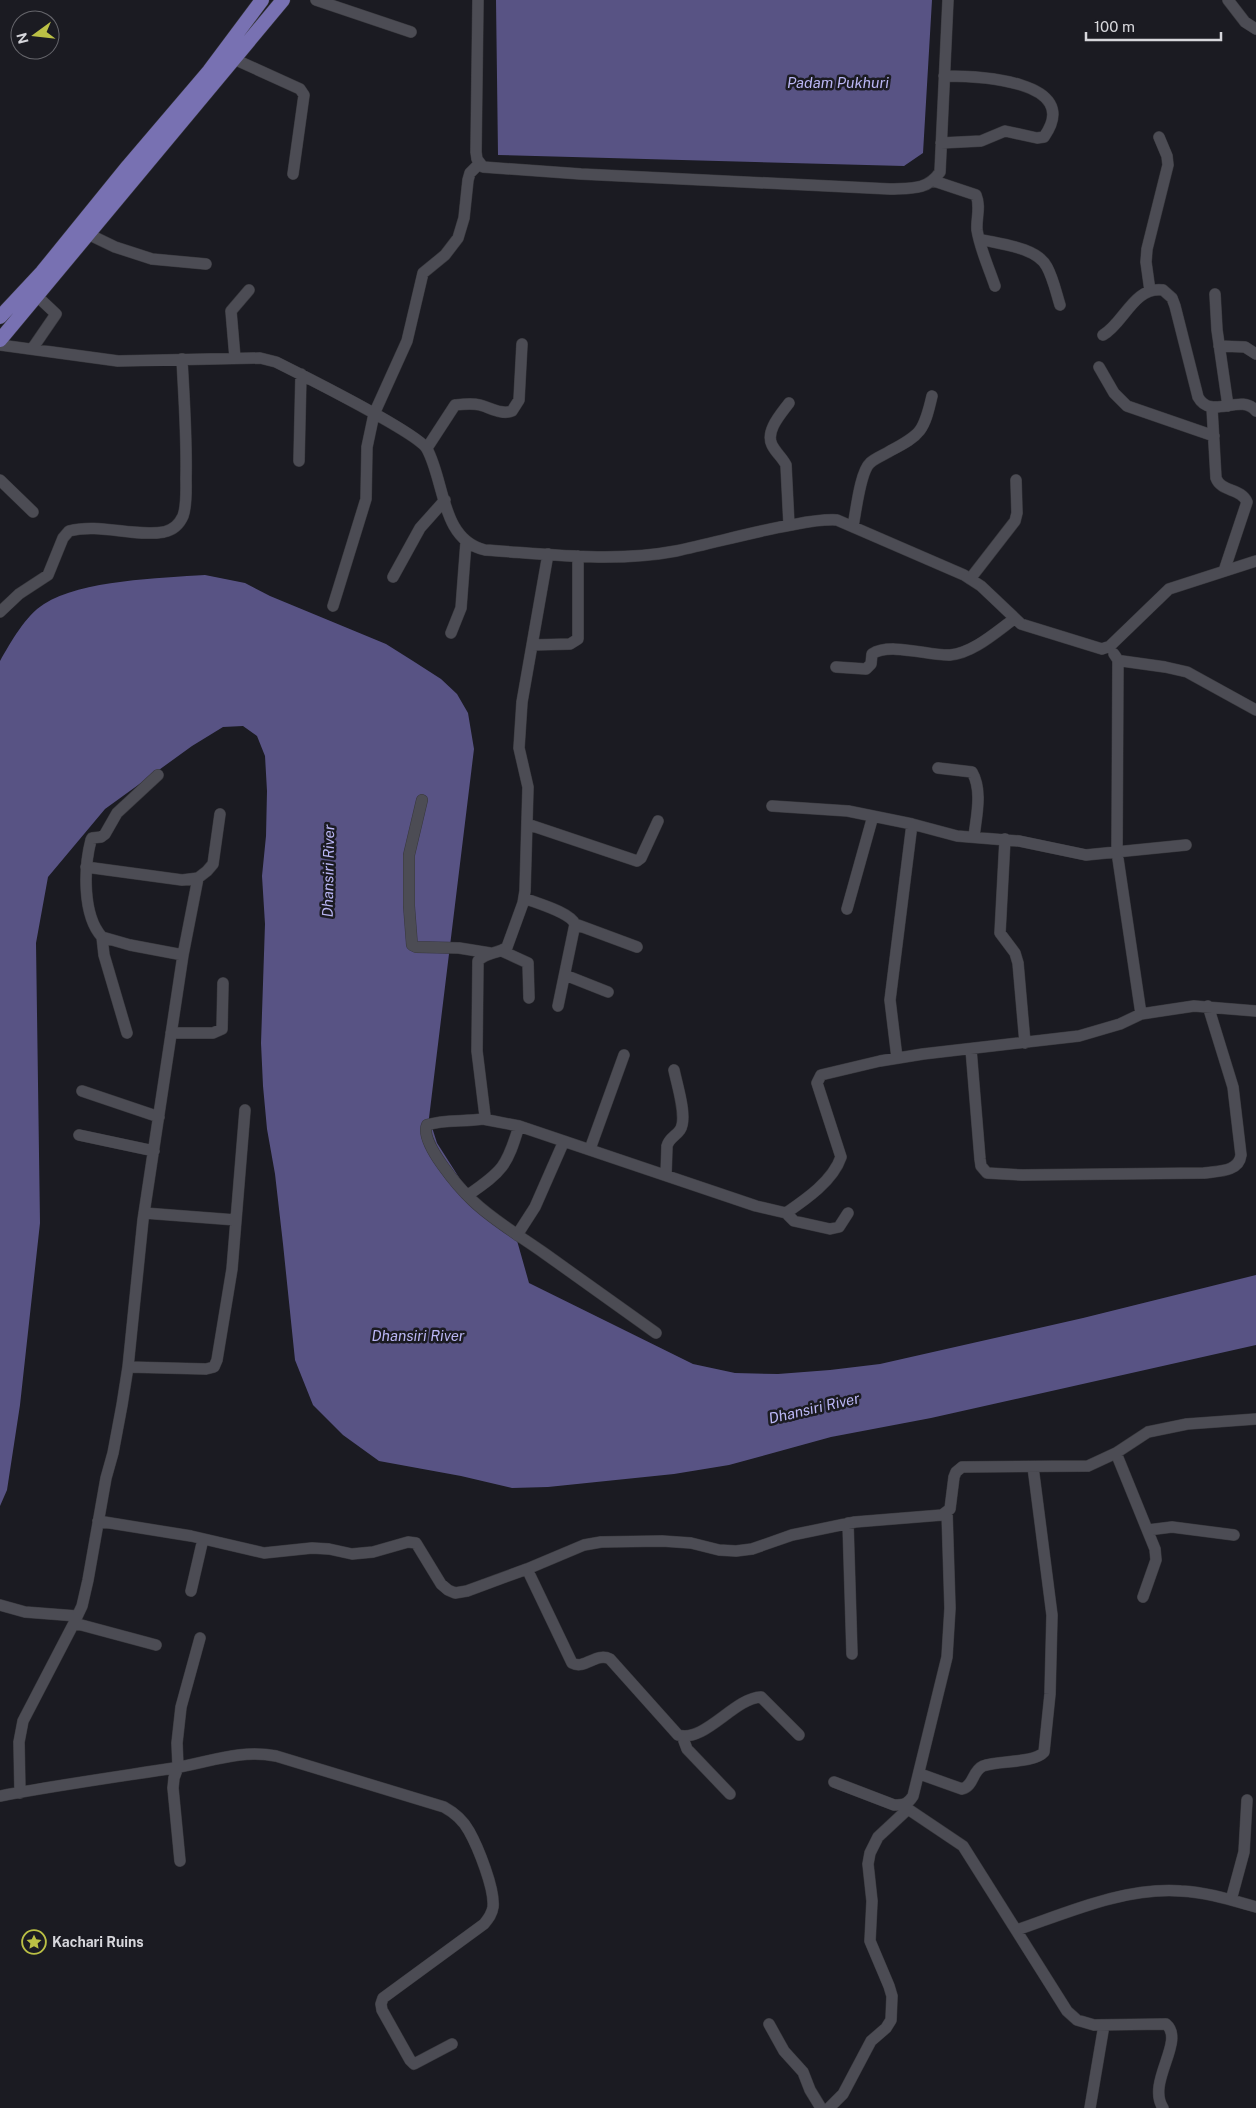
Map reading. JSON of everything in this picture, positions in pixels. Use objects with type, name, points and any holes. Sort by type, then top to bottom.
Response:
[{"type":"main road","points":[[0,316],[42,272],[128,166],[209,71],[262,0]]},
{"type":"main road","points":[[0,340],[283,0]]},
{"type":"street","points":[[316,0],[412,32]]},
{"type":"street","points":[[478,0],[476,152],[479,164],[487,168],[890,189],[920,188],[934,181],[940,172],[948,0]]},
{"type":"street","points":[[1228,0],[1246,22],[1256,29]]},
{"type":"street","points":[[234,59],[300,89],[304,95],[293,174]]},
{"type":"street","points":[[941,143],[981,141],[1005,131],[1037,138],[1044,137],[1053,114],[1053,106],[1049,100],[1029,87],[996,79],[944,76]]},
{"type":"street","points":[[1150,290],[1146,262],[1147,249],[1168,165],[1168,156],[1159,137]]},
{"type":"street","points":[[333,606],[366,499],[367,447],[374,414],[408,340],[423,273],[445,255],[458,238],[464,218],[468,180],[470,173],[479,164]]},
{"type":"street","points":[[934,181],[976,195],[979,202],[977,227],[979,239],[995,286]]},
{"type":"street","points":[[88,234],[116,247],[152,259],[206,264]]},
{"type":"street","points":[[979,239],[1033,253],[1041,258],[1048,267],[1060,304]]},
{"type":"street","points":[[236,358],[230,311],[249,290]]},
{"type":"street","points":[[1103,335],[1115,327],[1134,301],[1150,290],[1162,290],[1172,298],[1201,403],[1212,408],[1246,404],[1252,406],[1256,411]]},
{"type":"street","points":[[1215,294],[1217,330],[1228,406]]},
{"type":"street","points":[[32,349],[56,314],[37,296]]},
{"type":"street","points":[[0,344],[118,361],[260,358],[276,362],[374,414],[416,439],[427,448],[451,521],[466,542],[473,547],[484,550],[578,556],[627,556],[674,551],[789,525],[827,519],[844,522],[970,579],[981,586],[1025,626],[1102,648],[1110,646],[1169,589],[1256,561]]},
{"type":"street","points":[[427,448],[455,405],[479,405],[506,413],[512,411],[519,400],[522,344]]},
{"type":"street","points":[[1220,346],[1245,347],[1256,354]]},
{"type":"street","points":[[0,612],[19,594],[48,575],[63,538],[69,531],[90,528],[129,532],[163,532],[174,529],[179,523],[183,515],[186,492],[187,443],[182,360]]},
{"type":"street","points":[[1099,367],[1114,393],[1127,406],[1214,436]]},
{"type":"street","points":[[299,460],[301,374]]},
{"type":"street","points":[[853,526],[864,473],[869,463],[913,439],[921,431],[928,416],[932,396]]},
{"type":"street","points":[[789,403],[773,426],[771,443],[782,456],[786,465],[789,525]]},
{"type":"street","points":[[1212,408],[1218,483],[1241,494],[1246,502],[1224,571]]},
{"type":"street","points":[[0,480],[33,512]]},
{"type":"street","points":[[970,579],[1015,521],[1017,513],[1016,480]]},
{"type":"street","points":[[393,577],[420,528],[444,500]]},
{"type":"street","points":[[451,633],[461,608],[466,542]]},
{"type":"street","points":[[483,1119],[485,1112],[477,1051],[478,961],[490,953],[502,951],[507,947],[524,898],[527,778],[520,755],[519,736],[522,702],[548,554]]},
{"type":"street","points":[[532,645],[570,644],[578,639],[578,556]]},
{"type":"street","points":[[836,667],[866,669],[871,664],[872,654],[878,651],[908,650],[949,655],[982,642],[1014,618]]},
{"type":"street","points":[[1110,646],[1118,660],[1117,852],[1141,1014]]},
{"type":"street","points":[[1118,660],[1187,672],[1256,710]]},
{"type":"street","points":[[938,768],[972,772],[978,789],[974,837]]},
{"type":"street","points":[[127,1033],[106,961],[102,937],[92,921],[86,890],[86,867],[92,838],[101,837],[105,834],[117,813],[158,775]]},
{"type":"street","points":[[422,800],[409,855],[412,945],[416,947],[470,949],[490,953]]},
{"type":"street","points":[[772,806],[848,811],[912,824],[957,836],[1005,839],[1050,846],[1086,855],[1186,845]]},
{"type":"street","points":[[86,867],[182,880],[198,878],[213,864],[220,814]]},
{"type":"street","points":[[847,909],[873,816]]},
{"type":"street","points":[[527,824],[637,860],[641,858],[658,821]]},
{"type":"street","points":[[897,1058],[890,1000],[912,824]]},
{"type":"street","points":[[1005,839],[1000,933],[1015,953],[1018,963],[1025,1043]]},
{"type":"street","points":[[20,1793],[19,1742],[23,1722],[76,1619],[88,1580],[106,1478],[113,1453],[128,1367],[144,1212],[183,955],[198,878]]},
{"type":"street","points":[[524,898],[565,914],[574,920],[575,924],[558,1006]]},
{"type":"street","points":[[575,924],[637,946]]},
{"type":"street","points":[[102,937],[130,945],[183,955]]},
{"type":"street","points":[[502,951],[528,963],[529,998]]},
{"type":"street","points":[[565,975],[608,992]]},
{"type":"street","points":[[171,1033],[213,1033],[222,1029],[223,983]]},
{"type":"street","points":[[971,1049],[980,1160],[981,1166],[987,1173],[1022,1175],[1204,1173],[1234,1168],[1240,1162],[1241,1155],[1235,1097],[1208,1006]]},
{"type":"street","points":[[786,1213],[822,1184],[841,1157],[817,1083],[818,1078],[825,1073],[897,1058],[1079,1036],[1120,1024],[1141,1014],[1208,1006],[1256,1011]]},
{"type":"street","points":[[590,1149],[624,1055]]},
{"type":"street","points":[[666,1175],[668,1142],[680,1129],[683,1118],[674,1070]]},
{"type":"street","points":[[82,1091],[159,1117]]},
{"type":"street","points":[[128,1367],[206,1369],[214,1367],[217,1360],[232,1269],[245,1110]]},
{"type":"street","points":[[656,1333],[503,1226],[468,1195],[434,1152],[425,1132],[425,1127],[435,1122],[483,1119],[519,1126],[756,1206],[786,1213],[794,1221],[830,1229],[838,1226],[848,1213]]},
{"type":"street","points":[[468,1195],[491,1179],[506,1162],[511,1153],[519,1126]]},
{"type":"street","points":[[79,1135],[154,1151]]},
{"type":"street","points":[[517,1235],[535,1207],[564,1141]]},
{"type":"street","points":[[144,1212],[236,1220]]},
{"type":"street","points":[[829,2108],[843,2094],[871,2041],[892,2020],[892,1996],[870,1941],[872,1909],[868,1864],[870,1853],[878,1837],[913,1796],[944,1674],[950,1608],[947,1512],[952,1503],[956,1472],[962,1467],[1088,1466],[1116,1453],[1148,1432],[1187,1424],[1256,1419]]},
{"type":"street","points":[[1116,1453],[1148,1530],[1156,1555],[1143,1597]]},
{"type":"street","points":[[920,1774],[962,1789],[969,1785],[976,1771],[984,1766],[1036,1758],[1044,1752],[1050,1694],[1052,1615],[1034,1466]]},
{"type":"street","points":[[98,1520],[202,1539],[264,1553],[312,1548],[352,1554],[373,1552],[408,1542],[416,1543],[441,1584],[455,1593],[467,1591],[527,1569],[584,1545],[601,1542],[681,1542],[720,1550],[736,1551],[752,1549],[792,1535],[848,1523],[936,1516],[947,1512]]},
{"type":"street","points":[[848,1523],[852,1654]]},
{"type":"street","points":[[1148,1530],[1172,1527],[1234,1535]]},
{"type":"street","points":[[191,1590],[202,1539]]},
{"type":"street","points":[[527,1569],[572,1663],[576,1665],[582,1664],[599,1657],[610,1659],[678,1735],[684,1737],[695,1734],[745,1702],[761,1697],[799,1735]]},
{"type":"street","points":[[0,1605],[33,1613],[76,1619],[156,1644]]},
{"type":"street","points":[[180,1862],[173,1788],[178,1767],[177,1743],[181,1707],[200,1638]]},
{"type":"street","points":[[684,1737],[688,1749],[730,1794]]},
{"type":"street","points":[[0,1796],[178,1767],[215,1758],[258,1753],[276,1756],[444,1807],[455,1813],[469,1830],[492,1887],[493,1906],[491,1915],[484,1924],[383,1998],[381,2004],[382,2010],[414,2064],[452,2044]]},
{"type":"street","points":[[834,1782],[894,1805],[905,1807],[963,1846],[1067,2011],[1077,2020],[1094,2025],[1166,2024],[1171,2028],[1173,2038],[1158,2089],[1159,2101],[1164,2108]]},
{"type":"street","points":[[1232,1900],[1244,1852],[1247,1800]]},
{"type":"street","points":[[1017,1930],[1096,1903],[1156,1892],[1182,1891],[1256,1906]]},
{"type":"street","points":[[769,2024],[784,2051],[803,2072],[810,2090],[821,2108]]},
{"type":"street","points":[[1090,2108],[1104,2025]]},
{"type":"water","name":"Padam Pukhuri","points":[[496,0],[932,0],[923,153],[904,166],[498,155]]},
{"type":"water","name":"Dhansiri River","points":[[205,575],[245,583],[270,596],[386,644],[441,679],[457,694],[468,713],[474,749],[429,1118],[437,1143],[460,1179],[502,1227],[516,1237],[529,1283],[693,1364],[735,1373],[778,1374],[880,1364],[1083,1318],[1256,1275],[1256,1345],[931,1418],[831,1437],[729,1465],[674,1474],[548,1487],[512,1488],[461,1476],[379,1461],[343,1435],[313,1405],[295,1360],[275,1174],[267,1129],[263,1086],[261,1043],[265,924],[262,876],[266,836],[267,791],[265,756],[257,736],[243,726],[223,727],[192,746],[105,809],[48,877],[36,943],[40,1223],[20,1405],[7,1490],[0,1506],[0,661],[19,630],[31,615],[44,604],[60,596],[100,585],[144,579]]},
{"type":"place","name":"Kachari Ruins","points":[[34,1942]]}]
